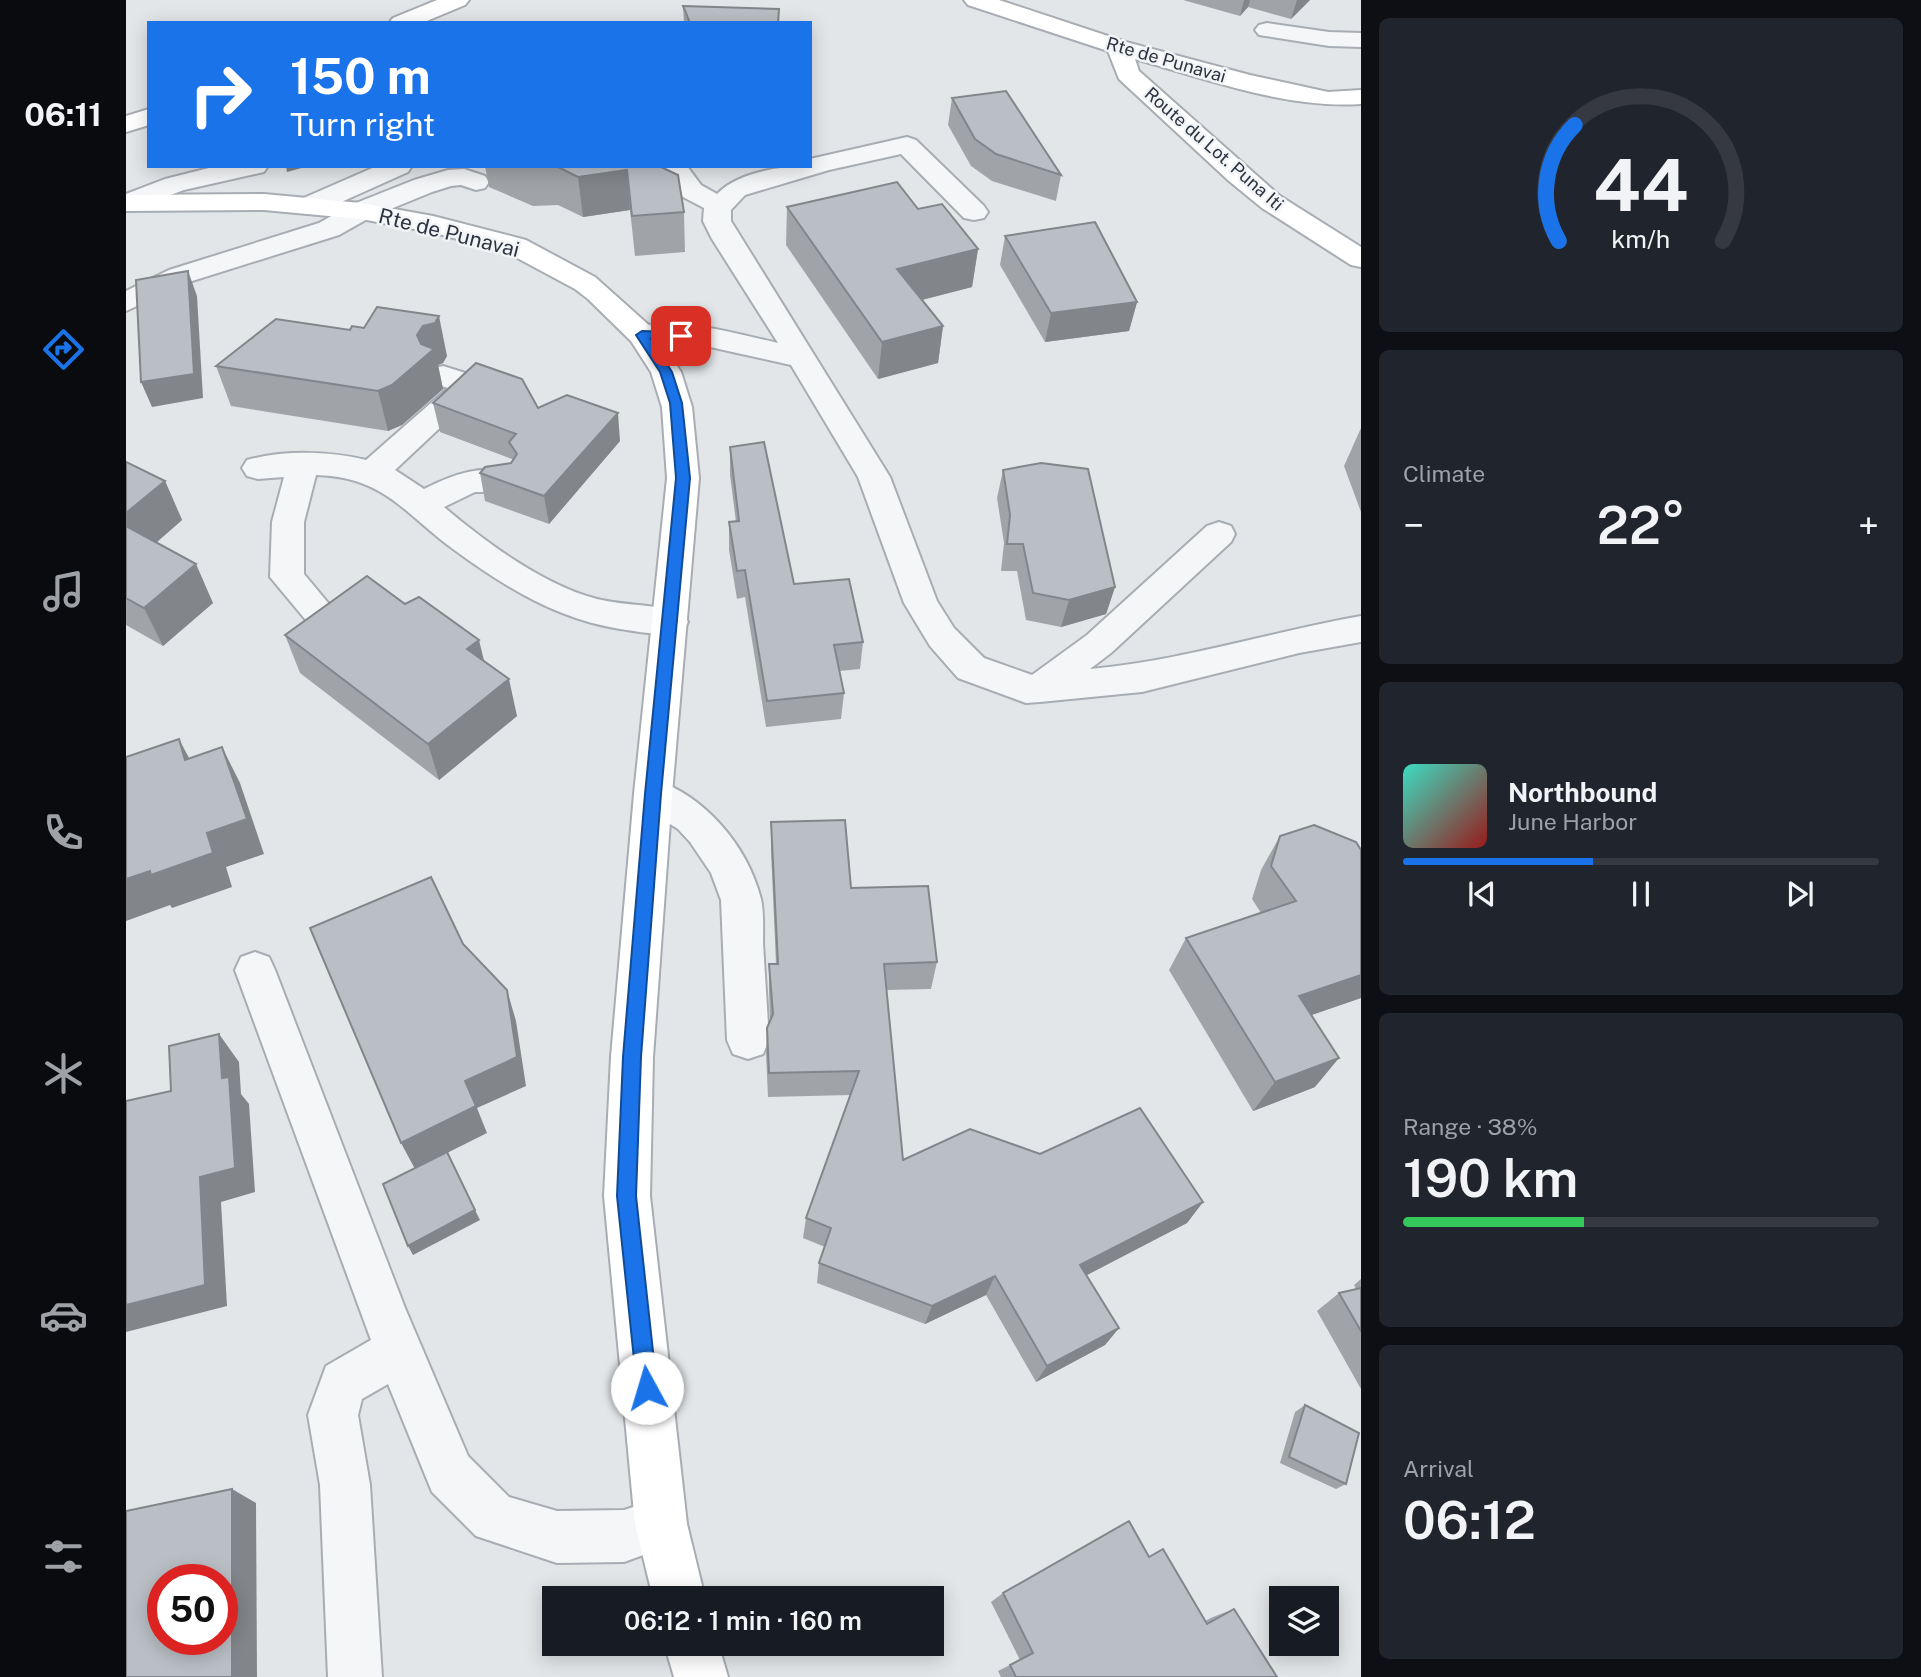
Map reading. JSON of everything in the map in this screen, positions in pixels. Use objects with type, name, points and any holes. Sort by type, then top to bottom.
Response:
[{"type":"main road","points":[[406,21],[457,0]]},
{"type":"main road","name":"Rte de Punavai","points":[[976,0],[1118,47],[1247,82],[1328,99],[1361,97]]},
{"type":"main road","name":"Route du Lot. Puna Iti","points":[[1118,47],[1128,74],[1238,175],[1271,202],[1361,260]]},
{"type":"main road","points":[[126,124],[147,118]]},
{"type":"main road","name":"Rte de Punavai","points":[[127,203],[264,202],[361,211],[433,224],[516,246],[585,283],[642,335],[666,372],[677,407],[683,478],[653,794],[632,1057],[627,1196],[661,1524],[677,1586]]},
{"type":"main road","points":[[695,1656],[701,1677]]},
{"type":"street","points":[[1268,30],[1329,39],[1361,40]]},
{"type":"street","points":[[812,167],[907,145],[974,212]]},
{"type":"street","points":[[127,203],[157,188],[246,168]]},
{"type":"street","points":[[309,206],[394,168]]},
{"type":"street","points":[[675,168],[692,191],[720,206]]},
{"type":"street","points":[[809,168],[736,189],[720,206],[717,221],[874,477],[921,603],[942,637],[971,668],[1026,689],[1142,678],[1299,640],[1361,629]]},
{"type":"street","points":[[126,302],[180,276],[329,229],[361,211],[448,178],[464,177],[476,182]]},
{"type":"street","points":[[642,335],[701,336],[800,357]]},
{"type":"street","points":[[372,473],[464,391],[464,383],[443,376]]},
{"type":"street","points":[[258,468],[325,462],[372,473],[424,504],[454,533],[514,574],[580,607],[633,618],[671,622]]},
{"type":"street","points":[[303,465],[288,522],[287,577],[332,628]]},
{"type":"street","points":[[424,504],[466,483],[482,480],[503,481]]},
{"type":"street","points":[[1040,688],[1099,644],[1219,534]]},
{"type":"street","points":[[653,794],[691,818],[704,831],[728,866],[741,900],[748,1040]]},
{"type":"street","points":[[255,970],[398,1351],[450,1474],[494,1518],[557,1537],[624,1536],[661,1524]]},
{"type":"street","points":[[355,1677],[345,1485],[333,1415],[343,1383],[398,1351]]},
{"type":"building","points":[[683,6],[779,9],[778,21],[689,21]]},
{"type":"building","points":[[1006,91],[1061,175],[996,154],[975,139],[952,98]]},
{"type":"building","points":[[560,168],[663,168],[678,175],[684,212],[632,216],[627,170],[578,177]]},
{"type":"building","points":[[897,182],[918,209],[942,204],[978,249],[897,269],[943,326],[882,342],[787,207]]},
{"type":"building","points":[[1095,222],[1137,302],[1051,313],[1005,236]]},
{"type":"building","points":[[188,271],[194,374],[141,382],[136,280]]},
{"type":"building","points":[[377,307],[439,316],[435,323],[423,326],[417,335],[421,344],[434,349],[392,385],[378,391],[216,366],[276,319],[350,330],[352,326],[364,328]]},
{"type":"building","points":[[476,363],[522,379],[538,408],[567,395],[618,413],[544,496],[480,473],[485,467],[511,463],[517,454],[509,442],[516,434],[433,403]]},
{"type":"building","points":[[764,442],[794,584],[849,579],[863,642],[834,645],[844,693],[767,701],[745,570],[737,571],[729,522],[739,521],[730,447]]},
{"type":"building","points":[[126,462],[165,481],[126,513]]},
{"type":"building","points":[[1041,463],[1088,469],[1115,587],[1069,600],[1033,593],[1023,544],[1007,544],[1010,515],[1003,470]]},
{"type":"building","points":[[126,526],[196,564],[144,608],[126,598]]},
{"type":"building","points":[[367,576],[405,604],[419,597],[479,640],[467,649],[509,679],[428,744],[285,635]]},
{"type":"building","points":[[179,739],[185,760],[222,747],[247,819],[207,833],[213,853],[151,875],[150,871],[126,879],[126,757]]},
{"type":"building","points":[[845,820],[851,888],[928,886],[937,962],[884,964],[903,1160],[970,1129],[1040,1154],[1140,1108],[1203,1202],[1080,1265],[1119,1328],[1047,1366],[995,1276],[932,1306],[819,1263],[831,1228],[806,1218],[859,1071],[769,1073],[767,1028],[773,1014],[769,964],[778,964],[771,822]]},
{"type":"building","points":[[1314,825],[1356,842],[1361,850],[1361,975],[1299,996],[1339,1058],[1275,1082],[1186,938],[1296,901],[1271,866],[1280,836]]},
{"type":"building","points":[[431,877],[463,944],[507,990],[517,1057],[465,1081],[476,1106],[401,1143],[310,928]]},
{"type":"building","points":[[219,1034],[222,1078],[229,1077],[235,1168],[200,1177],[205,1285],[126,1305],[126,1101],[171,1091],[169,1046]]},
{"type":"building","points":[[447,1152],[475,1210],[408,1246],[383,1184]]},
{"type":"building","points":[[1361,1288],[1361,1331],[1339,1293]]},
{"type":"building","points":[[1305,1405],[1359,1433],[1346,1484],[1289,1457]]},
{"type":"building","points":[[232,1489],[232,1564],[147,1564],[147,1655],[232,1655],[232,1677],[126,1677],[126,1511]]},
{"type":"building","points":[[1129,1521],[1149,1557],[1163,1549],[1207,1624],[1234,1609],[1277,1677],[1016,1677],[1010,1665],[1033,1653],[1003,1593]]},
{"type":"route","points":[[647,1388],[627,1196],[632,1057],[653,794],[683,478],[676,403],[666,372],[642,335],[681,336]]}]
